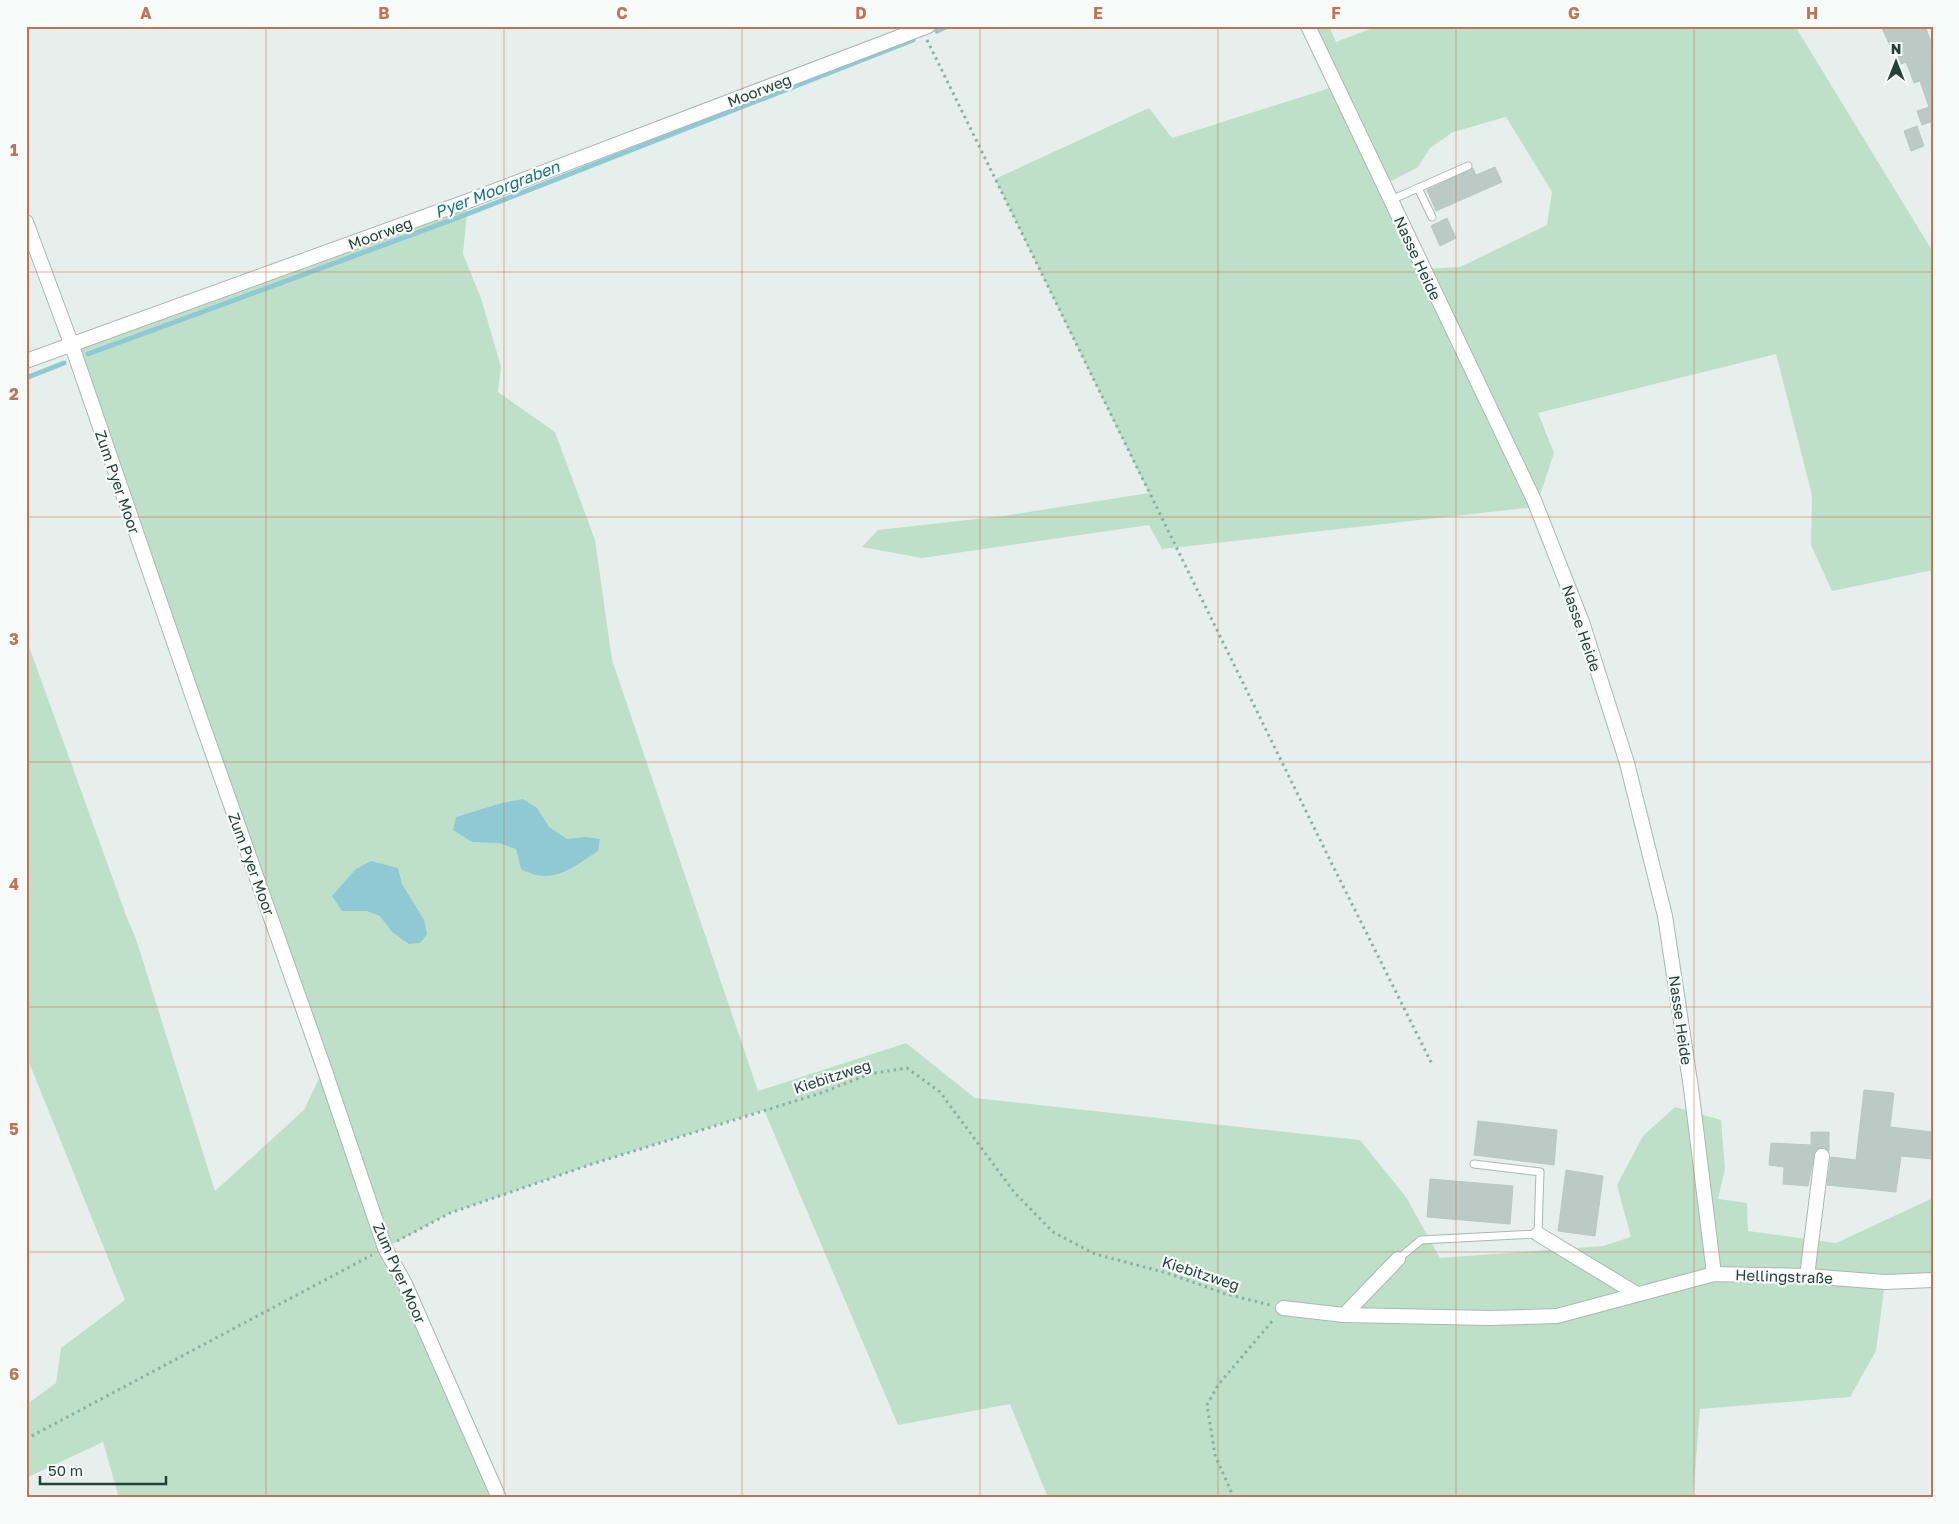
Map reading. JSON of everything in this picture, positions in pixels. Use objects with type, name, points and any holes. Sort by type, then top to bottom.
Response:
[{"type":"street","name":"Nasse Heide","points":[[1308,26],[1534,500],[1582,622],[1627,763],[1666,916],[1691,1088],[1714,1274]]},
{"type":"street","name":"Moorweg","points":[[26,360],[468,201],[924,27]]},
{"type":"street","name":"Zum Pyer Moor","points":[[26,222],[324,1068],[385,1248],[405,1284],[499,1498]]},
{"type":"street","points":[[1807,1276],[1822,1156]]},
{"type":"street","points":[[1538,1234],[1637,1294]]},
{"type":"street","points":[[1344,1315],[1398,1259]]},
{"type":"street","name":"Hellingstraße","points":[[1282,1308],[1344,1315],[1489,1318],[1557,1316],[1714,1274],[1807,1276],[1885,1282],[1933,1280]]},
{"type":"lane","points":[[1391,200],[1468,166]]},
{"type":"lane","points":[[1418,188],[1432,217]]},
{"type":"lane","points":[[1398,1259],[1421,1240],[1538,1234],[1540,1172],[1474,1164]]},
{"type":"path","points":[[924,27],[1322,844],[1433,1066]]},
{"type":"path","name":"Kiebitzweg","points":[[26,1439],[450,1213],[592,1164],[821,1093],[869,1074],[907,1068],[940,1092],[1014,1192],[1053,1232],[1095,1254],[1167,1273],[1226,1294],[1282,1308]]},
{"type":"path","points":[[1234,1498],[1215,1455],[1207,1405],[1218,1385],[1282,1308]]},
{"type":"green space","points":[[1308,26],[1329,26],[1336,42],[1378,26],[1795,26],[1933,252],[1933,570],[1832,591],[1811,545],[1812,495],[1776,354],[1538,413],[1554,453],[1536,507],[1162,549],[1149,525],[922,558],[862,547],[878,530],[1003,516],[1149,493],[995,179],[1149,108],[1172,138],[1336,86]],"holes":[[[1506,117],[1552,192],[1547,225],[1460,267],[1424,269],[1384,185],[1418,167],[1430,148],[1453,132]]]},
{"type":"green space","points":[[468,201],[463,254],[481,298],[501,367],[498,392],[555,432],[595,540],[612,660],[758,1091],[906,1043],[975,1098],[1360,1140],[1406,1197],[1440,1258],[1603,1246],[1631,1237],[1617,1185],[1643,1136],[1675,1107],[1721,1120],[1725,1169],[1718,1199],[1747,1203],[1748,1231],[1836,1243],[1933,1198],[1933,1280],[1885,1282],[1876,1351],[1850,1397],[1700,1409],[1693,1498],[1048,1498],[1010,1404],[898,1425],[764,1110],[592,1164],[450,1213],[385,1248],[499,1498],[119,1498],[103,1442],[26,1478],[26,1405],[56,1383],[61,1348],[125,1300],[26,1055],[26,638],[136,939],[215,1191],[304,1110],[324,1068],[71,343]]},
{"type":"water","points":[[523,799],[537,808],[549,827],[567,839],[586,837],[600,839],[598,851],[570,869],[561,873],[542,876],[521,869],[516,849],[499,843],[472,842],[453,830],[456,817],[502,803]]},
{"type":"water","points":[[371,861],[398,868],[402,884],[424,920],[427,934],[420,943],[409,944],[392,932],[380,916],[367,911],[342,911],[332,896],[356,869]]},
{"type":"building","points":[[1881,26],[1925,26],[1933,47],[1933,121],[1922,125],[1917,111],[1929,107],[1920,81],[1914,83],[1906,62],[1899,65]]},
{"type":"building","points":[[1917,126],[1924,146],[1911,151],[1904,131]]},
{"type":"building","points":[[1495,167],[1502,182],[1436,211],[1427,190],[1473,168],[1476,175]]},
{"type":"building","points":[[1447,218],[1456,238],[1440,246],[1431,226]]},
{"type":"building","points":[[1864,1090],[1894,1093],[1890,1127],[1933,1132],[1933,1159],[1901,1156],[1896,1192],[1827,1185],[1831,1157],[1856,1160]]},
{"type":"building","points":[[1478,1121],[1557,1130],[1554,1165],[1474,1155]]},
{"type":"building","points":[[1811,1132],[1829,1132],[1829,1151],[1823,1147],[1815,1151],[1808,1186],[1783,1184],[1784,1167],[1769,1165],[1771,1143],[1811,1145]]},
{"type":"building","points":[[1566,1170],[1603,1176],[1595,1236],[1558,1231]]},
{"type":"building","points":[[1430,1179],[1513,1186],[1510,1224],[1427,1217]]},
{"type":"waterway","name":"Pyer Moorgraben","points":[[937,31],[948,26]]},
{"type":"waterway","name":"Pyer Moorgraben","points":[[88,354],[457,218],[913,40]]},
{"type":"waterway","name":"Pyer Moorgraben","points":[[26,378],[64,363]]}]
